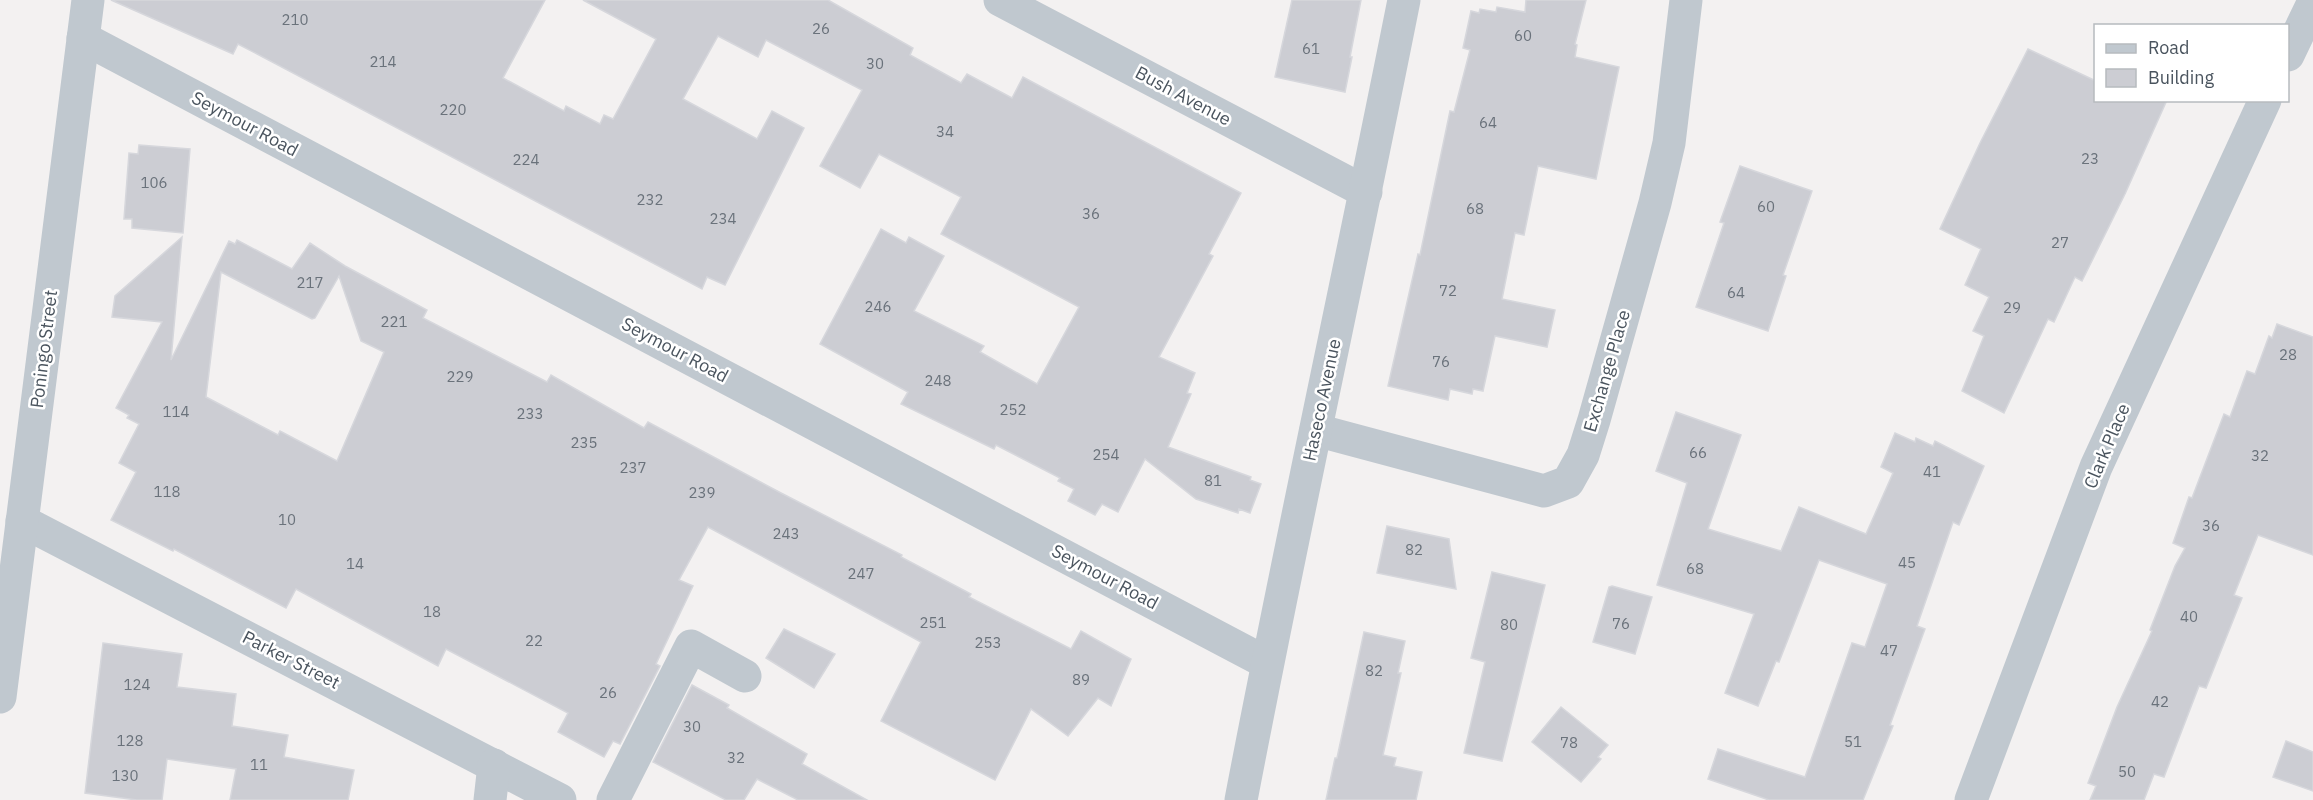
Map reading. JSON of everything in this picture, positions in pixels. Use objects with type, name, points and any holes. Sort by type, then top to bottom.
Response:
[{"type":"street","name":"Poningo Street","points":[[0,697],[88,0]]},
{"type":"street","name":"Bush Avenue","points":[[1000,0],[1366,192]]},
{"type":"street","name":"Haseco Avenue","points":[[1241,800],[1267,663],[1404,0]]},
{"type":"street","name":"Exchange Place","points":[[1316,430],[1544,491],[1568,482],[1583,455],[1655,203],[1669,143],[1686,0]]},
{"type":"street","points":[[2289,53],[2313,3]]},
{"type":"street","name":"Seymour Road","points":[[83,38],[1267,663]]},
{"type":"street","name":"Clark Place","points":[[1971,800],[2096,467],[2264,102]]},
{"type":"street","name":"Parker Street","points":[[22,521],[560,800]]},
{"type":"street","points":[[613,800],[691,645],[745,676]]},
{"type":"street","points":[[490,800],[494,765]]},
{"type":"building","points":[[111,0],[545,0],[503,78],[564,111],[566,106],[600,124],[604,115],[613,119],[656,39],[583,0],[828,0],[913,48],[910,55],[961,83],[967,74],[1012,98],[1023,77],[1241,193],[1209,254],[1213,256],[1159,357],[1195,373],[1187,393],[1191,394],[1168,447],[1251,477],[1250,480],[1261,484],[1250,513],[1239,509],[1238,513],[1196,499],[1145,459],[1118,512],[1102,504],[1095,515],[1068,501],[1074,489],[1058,481],[1060,478],[996,445],[994,449],[901,404],[908,392],[820,344],[881,229],[906,243],[909,237],[944,256],[914,311],[984,346],[980,352],[1037,384],[1079,307],[941,234],[961,197],[879,154],[860,188],[820,166],[862,90],[766,40],[758,57],[718,36],[683,99],[757,139],[772,111],[804,128],[725,285],[707,277],[702,289],[238,44],[233,54]]},
{"type":"building","points":[[1292,0],[1361,0],[1345,92],[1275,77]]},
{"type":"building","points":[[1526,0],[1586,0],[1575,44],[1577,45],[1575,57],[1619,67],[1596,179],[1538,166],[1524,235],[1515,233],[1502,299],[1555,310],[1547,347],[1495,336],[1483,391],[1473,389],[1472,394],[1450,389],[1448,400],[1388,386],[1418,254],[1420,255],[1450,111],[1454,112],[1470,50],[1463,48],[1471,11],[1479,13],[1480,9],[1496,12],[1497,7],[1525,12]]},
{"type":"building","points":[[2028,49],[2094,80],[2094,102],[2166,102],[2125,194],[2082,281],[2075,277],[2054,322],[2048,319],[2004,413],[1962,391],[1984,336],[1973,331],[1989,297],[1965,285],[1981,249],[1940,229],[1980,143]]},
{"type":"building","points":[[139,145],[190,149],[183,233],[132,228],[132,219],[124,219],[129,153],[138,154]]},
{"type":"building","points":[[1740,166],[1812,191],[1783,275],[1786,276],[1768,331],[1696,307],[1724,223],[1720,222]]},
{"type":"building","points":[[182,237],[171,360],[229,241],[235,244],[237,240],[292,269],[310,243],[345,266],[427,310],[423,318],[547,382],[551,375],[644,428],[648,422],[902,555],[901,557],[971,594],[969,597],[1071,649],[1081,631],[1131,659],[1111,706],[1098,698],[1068,736],[1031,709],[995,780],[881,721],[921,642],[708,527],[679,580],[693,586],[656,664],[660,666],[620,744],[613,741],[604,757],[558,732],[568,713],[446,649],[438,666],[296,589],[286,608],[174,549],[173,551],[111,520],[136,472],[119,463],[139,424],[127,418],[129,415],[116,408],[162,322],[112,317],[115,296]],"holes":[[[221,272],[312,319],[315,318],[339,276],[361,341],[384,352],[337,461],[280,431],[278,435],[206,397]]]},
{"type":"building","points":[[2277,324],[2313,337],[2313,555],[2258,535],[2234,595],[2242,598],[2206,688],[2199,686],[2164,777],[2154,774],[2144,800],[2090,800],[2096,786],[2088,783],[2117,707],[2152,631],[2150,630],[2175,566],[2185,548],[2173,543],[2189,497],[2192,498],[2224,414],[2230,417],[2247,371],[2255,374],[2269,336],[2272,338]]},
{"type":"building","points":[[1676,412],[1741,435],[1708,529],[1781,551],[1799,507],[1866,534],[1893,473],[1881,467],[1895,433],[1915,442],[1916,438],[1933,446],[1935,441],[1984,466],[1959,525],[1953,522],[1917,626],[1925,629],[1890,725],[1893,726],[1863,800],[1769,800],[1708,779],[1718,749],[1805,777],[1852,643],[1865,647],[1887,584],[1819,560],[1779,662],[1776,661],[1758,706],[1725,693],[1754,614],[1657,585],[1687,483],[1656,471]]},
{"type":"building","points":[[1387,526],[1449,539],[1456,589],[1377,573]]},
{"type":"building","points":[[1492,572],[1545,585],[1502,761],[1464,753],[1485,662],[1471,658]]},
{"type":"building","points":[[1609,587],[1652,597],[1635,654],[1593,642]]},
{"type":"building","points":[[784,629],[835,654],[814,688],[766,658]]},
{"type":"building","points":[[1364,632],[1405,641],[1398,673],[1401,673],[1383,755],[1396,758],[1394,766],[1422,772],[1416,800],[1326,800]]},
{"type":"building","points":[[103,643],[182,654],[177,687],[236,694],[232,726],[288,735],[284,757],[354,770],[348,800],[230,800],[236,769],[167,759],[162,800],[137,800],[85,793]]},
{"type":"building","points":[[692,685],[729,705],[727,708],[807,754],[802,764],[867,800],[798,800],[757,779],[744,800],[726,800],[653,762]]},
{"type":"building","points":[[1561,707],[1608,745],[1598,757],[1601,759],[1581,782],[1532,742]]},
{"type":"building","points":[[2286,741],[2313,752],[2313,791],[2273,777]]}]
